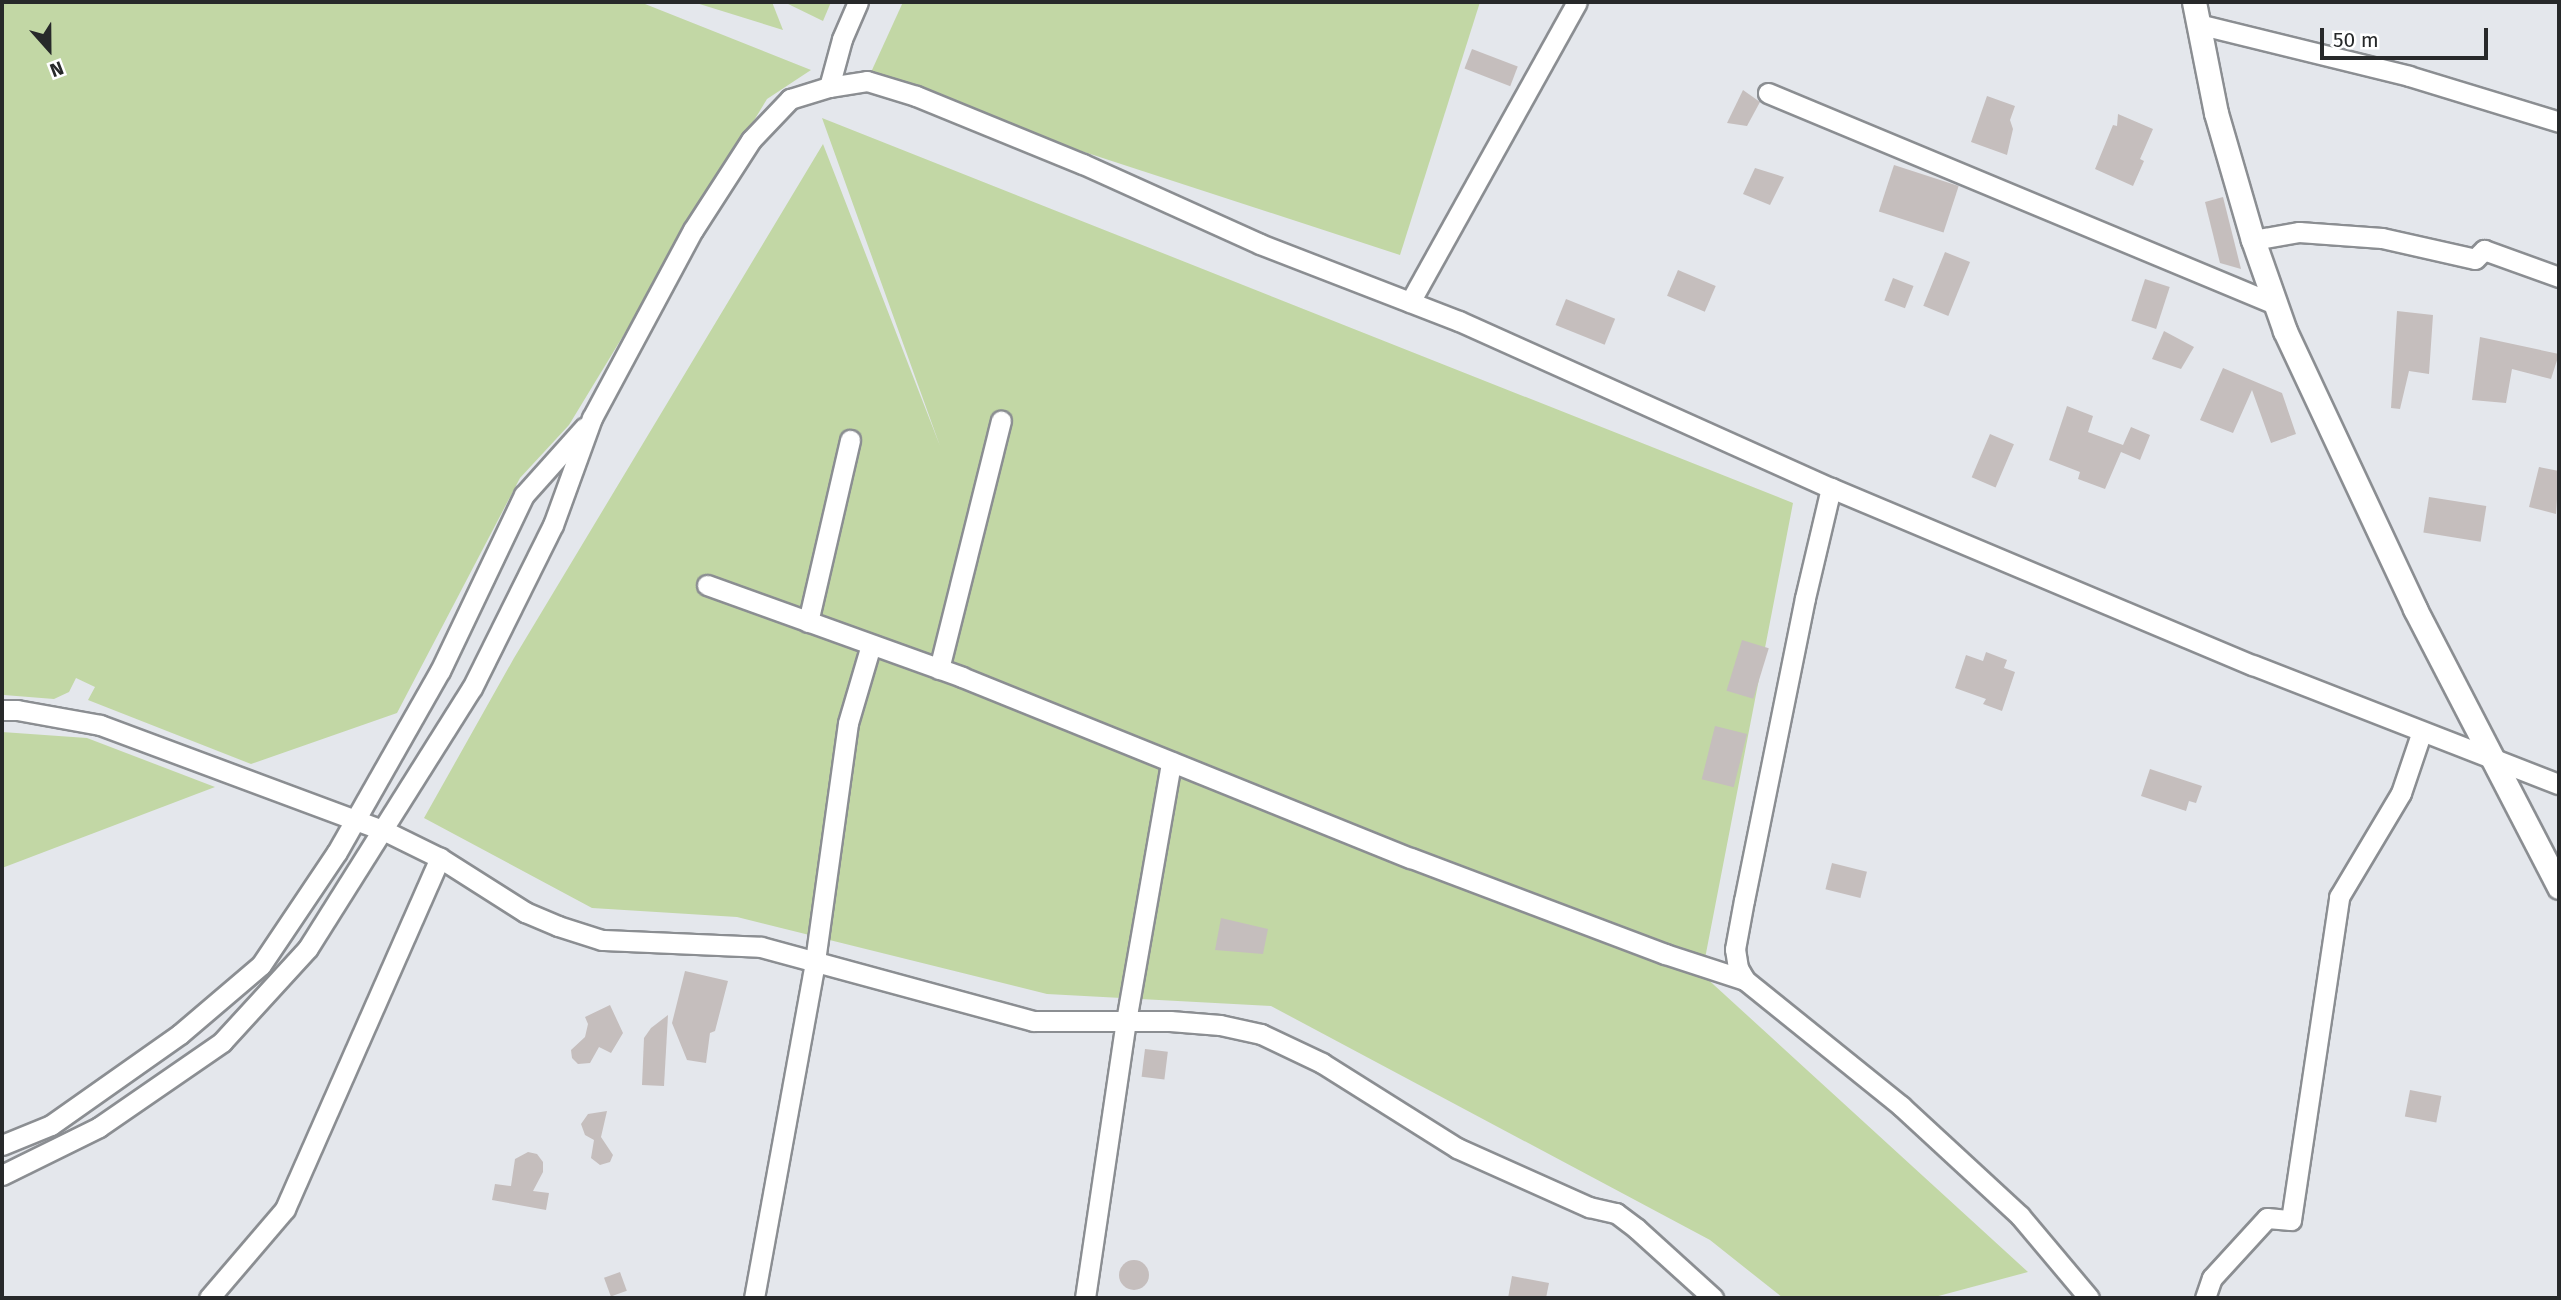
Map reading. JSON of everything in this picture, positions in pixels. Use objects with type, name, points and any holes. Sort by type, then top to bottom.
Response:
[{"type":"street","points":[[829,87],[842,39],[858,2]]},
{"type":"street","points":[[1410,302],[1577,2]]},
{"type":"street","points":[[2559,122],[2196,13],[2216,113],[2253,240],[2275,304],[2360,497],[2559,887]]},
{"type":"street","points":[[2,1175],[99,1128],[222,1042],[308,948],[472,688],[553,525],[592,418],[693,230],[751,140],[790,99],[829,87],[867,81],[916,96],[1083,164],[1260,244],[1495,336],[1831,488],[2253,665],[2559,785]]},
{"type":"street","points":[[1768,93],[2275,304]]},
{"type":"street","points":[[2253,240],[2299,232],[2382,238],[2475,259],[2484,250],[2559,277]]},
{"type":"street","points":[[2,1145],[51,1125],[180,1034],[261,965],[355,820],[440,671],[524,495],[592,418]]},
{"type":"street","points":[[939,669],[1001,421]]},
{"type":"street","points":[[808,622],[850,440]]},
{"type":"street","points":[[1831,488],[1805,598],[1735,949],[1738,968],[1745,980],[1911,1115],[2020,1216],[2089,1298]]},
{"type":"street","points":[[707,585],[939,669],[1411,858],[1664,954],[1745,980]]},
{"type":"street","points":[[754,1298],[815,961],[848,723],[871,645]]},
{"type":"street","points":[[2,710],[16,710],[100,725],[383,830],[440,858],[525,912],[602,940],[761,947],[1033,1021],[1220,1025],[1261,1034],[1322,1063],[1457,1148],[1589,1207],[1616,1213],[1713,1298]]},
{"type":"street","points":[[2205,1298],[2212,1278],[2267,1218],[2291,1220],[2339,897],[2401,793],[2422,731]]},
{"type":"street","points":[[1085,1298],[1126,1021],[1171,762]]},
{"type":"street","points":[[209,1298],[285,1209],[440,858]]},
{"type":"green space","points":[[2,2],[640,2],[811,70],[767,99],[569,425],[520,478],[397,713],[251,764],[88,700],[95,687],[76,678],[69,692],[54,699],[4,695]]},
{"type":"green space","points":[[693,2],[772,2],[783,30]]},
{"type":"green space","points":[[784,2],[831,2],[823,21]]},
{"type":"green space","points":[[903,2],[1480,2],[1400,255],[867,81]]},
{"type":"green space","points":[[822,118],[1793,503],[1702,974],[2028,1272],[1931,1298],[1783,1298],[1710,1240],[1271,1006],[1047,994],[737,917],[592,908],[424,818],[514,658],[823,144],[940,446]]},
{"type":"green space","points":[[2,732],[87,738],[215,787],[2,868]]},
{"type":"building","points":[[1472,49],[1518,67],[1510,86],[1464,69]]},
{"type":"building","points":[[1743,90],[1760,102],[1747,126],[1727,123]]},
{"type":"building","points":[[1987,96],[2015,106],[2010,120],[2013,129],[2007,155],[1971,142]]},
{"type":"building","points":[[2118,114],[2153,129],[2140,159],[2144,161],[2133,186],[2095,169],[2113,125],[2117,126]]},
{"type":"building","points":[[1894,165],[1959,186],[1944,233],[1879,212]]},
{"type":"building","points":[[1755,168],[1784,177],[1770,205],[1743,194]]},
{"type":"building","points":[[2223,197],[2241,269],[2220,263],[2205,202]]},
{"type":"building","points":[[1945,252],[1970,262],[1948,316],[1923,306]]},
{"type":"building","points":[[1678,270],[1716,286],[1705,312],[1667,296]]},
{"type":"building","points":[[1893,278],[1914,286],[1905,308],[1884,300]]},
{"type":"building","points":[[2145,279],[2170,287],[2156,329],[2131,321]]},
{"type":"building","points":[[1566,299],[1615,319],[1605,345],[1556,325]]},
{"type":"building","points":[[2397,311],[2433,315],[2429,374],[2409,371],[2400,409],[2391,408]]},
{"type":"building","points":[[2164,331],[2194,347],[2181,369],[2152,359]]},
{"type":"building","points":[[2480,337],[2559,354],[2551,379],[2512,369],[2506,403],[2472,400]]},
{"type":"building","points":[[2223,368],[2282,393],[2296,434],[2271,443],[2252,390],[2233,433],[2200,420]]},
{"type":"building","points":[[2067,406],[2093,416],[2088,432],[2123,445],[2131,427],[2150,435],[2140,460],[2121,452],[2105,489],[2078,479],[2080,472],[2049,460]]},
{"type":"building","points":[[1990,434],[2014,444],[1996,487],[1972,477]]},
{"type":"building","points":[[2539,467],[2559,471],[2556,514],[2529,507]]},
{"type":"building","points":[[2429,497],[2486,506],[2481,542],[2423,533]]},
{"type":"building","points":[[1742,640],[1769,648],[1753,699],[1727,691]]},
{"type":"building","points":[[1986,652],[2007,660],[2004,668],[2015,672],[2002,711],[1983,704],[1986,699],[1955,688],[1966,655],[1983,661]]},
{"type":"building","points":[[1715,726],[1747,734],[1734,787],[1702,779]]},
{"type":"building","points":[[2150,769],[2202,786],[2196,803],[2189,801],[2186,811],[2141,796]]},
{"type":"building","points":[[1832,863],[1867,872],[1860,898],[1825,889]]},
{"type":"building","points":[[1221,918],[1268,929],[1263,954],[1215,950]]},
{"type":"building","points":[[685,971],[728,981],[715,1031],[710,1033],[706,1063],[687,1060],[672,1023]]},
{"type":"building","points":[[610,1005],[623,1033],[611,1053],[599,1047],[590,1063],[578,1064],[572,1058],[571,1050],[585,1037],[588,1024],[585,1017]]},
{"type":"building","points":[[668,1015],[664,1086],[642,1085],[644,1038],[651,1028]]},
{"type":"building","points":[[1145,1049],[1168,1052],[1164,1080],[1142,1077]]},
{"type":"building","points":[[2410,1090],[2441,1096],[2436,1123],[2405,1117]]},
{"type":"building","points":[[607,1111],[601,1137],[613,1155],[610,1162],[600,1165],[591,1158],[594,1140],[585,1135],[581,1124],[588,1114]]},
{"type":"building","points":[[528,1152],[537,1154],[543,1162],[543,1172],[533,1191],[549,1193],[546,1210],[492,1200],[495,1184],[511,1186],[515,1159]]},
{"type":"building","points":[[1134,1260],[1145,1264],[1149,1275],[1145,1286],[1134,1290],[1123,1286],[1119,1275],[1123,1264]]},
{"type":"building","points":[[620,1272],[627,1291],[611,1297],[604,1278]]},
{"type":"building","points":[[1512,1276],[1549,1283],[1546,1298],[1508,1298]]}]
